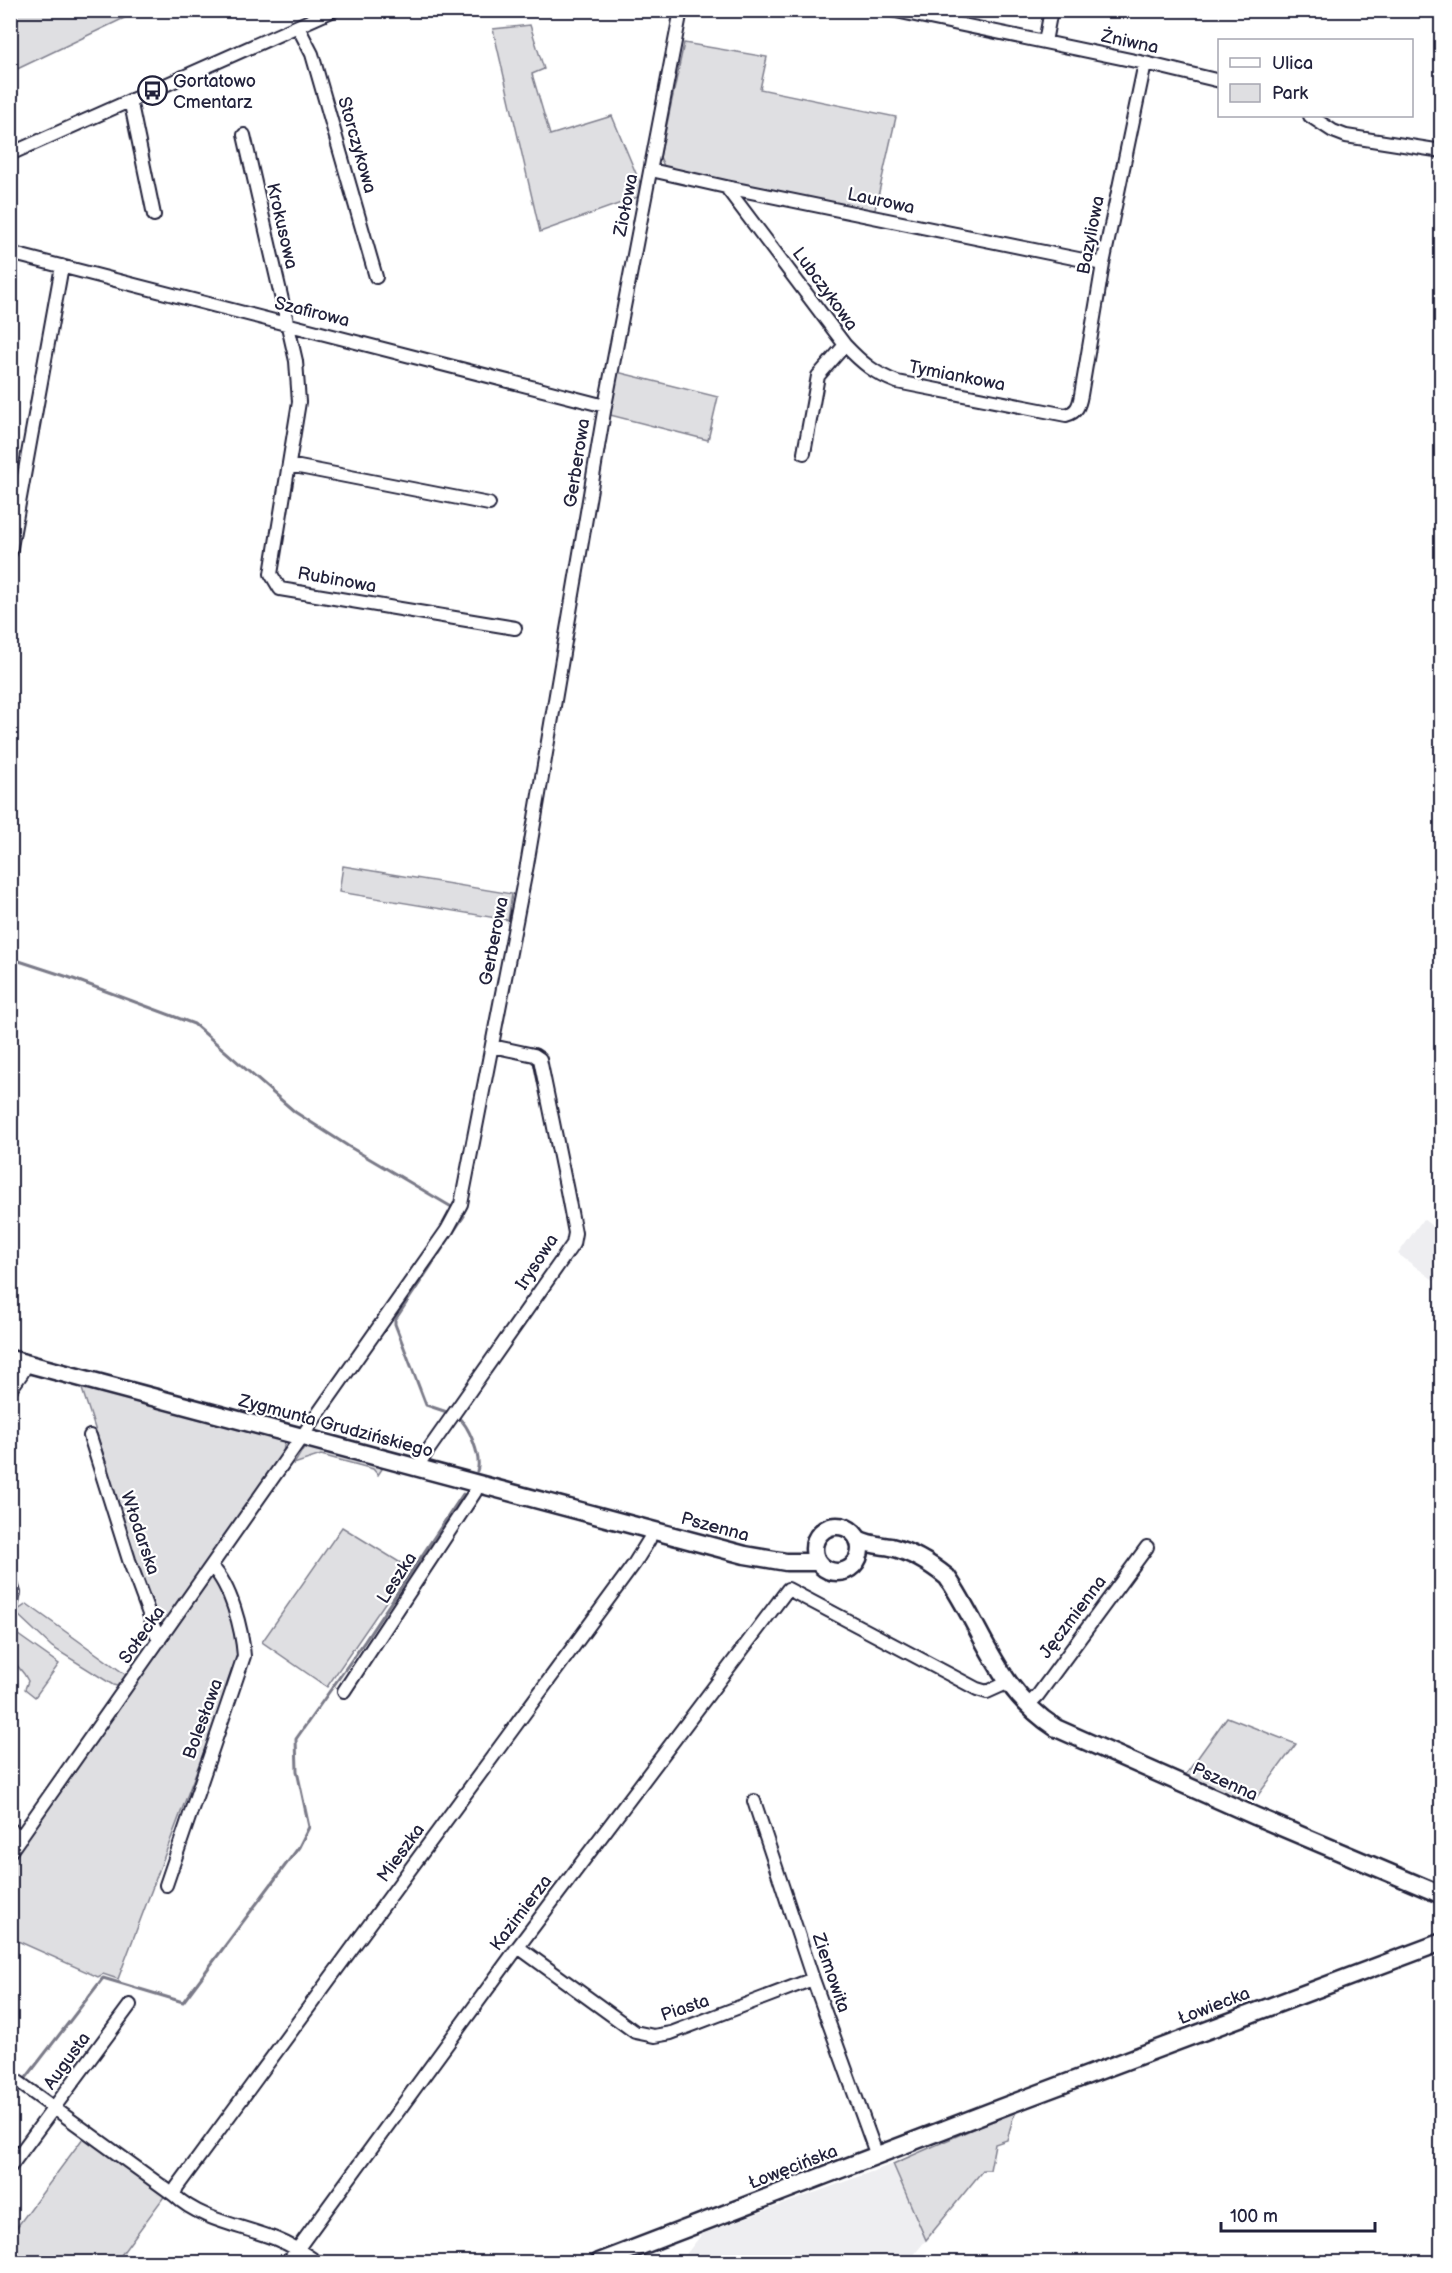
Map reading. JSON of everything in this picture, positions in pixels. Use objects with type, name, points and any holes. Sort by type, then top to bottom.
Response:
[{"type":"street","points":[[10,154],[334,10]]},
{"type":"street","name":"Ziołowa","points":[[605,406],[681,10]]},
{"type":"street","name":"Żniwna","points":[[891,10],[1218,81]]},
{"type":"street","points":[[1045,42],[1051,10]]},
{"type":"street","name":"Storczykowa","points":[[298,27],[312,54],[376,277]]},
{"type":"street","name":"Bazyliowa","points":[[1073,413],[1078,407],[1081,395],[1103,264],[1145,63]]},
{"type":"street","points":[[129,101],[154,215]]},
{"type":"street","points":[[1312,117],[1333,131],[1346,136],[1442,151]]},
{"type":"street","name":"Krokusowa","points":[[244,135],[286,324]]},
{"type":"street","name":"Laurowa","points":[[651,170],[726,188],[1103,264]]},
{"type":"street","name":"Lubczykowa","points":[[726,188],[845,345],[818,376],[804,453]]},
{"type":"street","name":"Szafirowa","points":[[10,253],[605,406]]},
{"type":"street","points":[[10,553],[62,266]]},
{"type":"street","name":"Rubinowa","points":[[286,324],[296,361],[299,402],[271,574],[280,589],[515,628]]},
{"type":"street","name":"Tymiankowa","points":[[845,345],[863,364],[879,376],[897,382],[1066,415],[1073,413]]},
{"type":"street","name":"Gerberowa","points":[[303,1437],[456,1217],[468,1178],[557,696],[605,406]]},
{"type":"street","points":[[289,465],[489,504]]},
{"type":"street","name":"Irysowa","points":[[419,1468],[422,1459],[458,1405],[573,1244],[575,1233],[540,1059],[534,1055],[492,1046]]},
{"type":"street","points":[[10,1390],[22,1374],[19,1361]]},
{"type":"street","name":"Zygmunta Grudzińskiego","points":[[19,1361],[652,1530]]},
{"type":"street","name":"Włodarska","points":[[90,1436],[129,1560],[159,1641]]},
{"type":"street","name":"Sołecka","points":[[10,1852],[303,1437]]},
{"type":"street","name":"Leszka","points":[[344,1691],[478,1484]]},
{"type":"street","name":"Pszenna","points":[[769,1559],[808,1546],[824,1530],[836,1526],[849,1529],[858,1539],[866,1543],[892,1547],[909,1554],[937,1568],[946,1577],[1007,1683],[1027,1706],[1056,1728],[1442,1895]]},
{"type":"street","name":"Pszenna","points":[[652,1530],[745,1555],[786,1562],[817,1562],[826,1570],[837,1573],[848,1570],[865,1558],[909,1554]]},
{"type":"street","name":"Mieszka","points":[[174,2195],[177,2187],[634,1564],[649,1540],[652,1530]]},
{"type":"street","points":[[816,1539],[813,1551],[817,1562]]},
{"type":"street","points":[[857,1562],[860,1550],[858,1539]]},
{"type":"street","name":"Jęczmienna","points":[[1027,1706],[1038,1695],[1147,1547]]},
{"type":"street","name":"Bolesława","points":[[166,1885],[243,1656],[239,1629],[226,1583],[212,1567]]},
{"type":"street","points":[[10,1580],[14,1593],[10,1613]]},
{"type":"street","name":"Kazimierza","points":[[288,2262],[518,1947],[788,1589],[977,1689],[987,1692],[1007,1683]]},
{"type":"street","name":"Ziemowita","points":[[754,1801],[813,1980],[877,2156]]},
{"type":"street","points":[[10,1829],[21,1837]]},
{"type":"street","name":"Łowiecka","points":[[1000,2108],[1442,1942]]},
{"type":"street","name":"Piasta","points":[[518,1947],[635,2032],[654,2036],[671,2033],[813,1980]]},
{"type":"street","name":"Augusta","points":[[10,2167],[130,2005]]},
{"type":"street","points":[[10,2076],[186,2206],[298,2249],[317,2262]]},
{"type":"street","name":"Łowęcińska","points":[[599,2262],[1000,2108]]},
{"type":"shaded area","points":[[1423,1219],[1441,1233],[1441,1272],[1435,1281],[1398,1254]]},
{"type":"shaded area","points":[[893,2164],[926,2240],[908,2262],[680,2262],[702,2234]]},
{"type":"green space","points":[[11,10],[139,10],[139,11],[11,72]]},
{"type":"green space","points":[[530,25],[544,69],[532,74],[550,135],[612,116],[640,183],[638,197],[540,232],[493,29]]},
{"type":"green space","points":[[684,43],[767,57],[760,89],[896,117],[874,214],[674,171],[664,166],[660,157]]},
{"type":"green space","points":[[617,372],[718,397],[708,440],[610,415]]},
{"type":"green space","points":[[343,866],[512,894],[508,920],[339,892]]},
{"type":"green space","points":[[81,1386],[285,1438],[283,1453],[165,1625],[157,1622],[111,1497],[108,1468]]},
{"type":"green space","points":[[306,1444],[390,1457],[378,1475],[373,1469],[321,1455],[294,1464]]},
{"type":"green space","points":[[342,1527],[409,1568],[327,1687],[262,1642]]},
{"type":"green space","points":[[213,1571],[224,1590],[233,1614],[238,1661],[118,1979],[103,1974],[98,1977],[11,1938],[11,1859]]},
{"type":"green space","points":[[27,1604],[126,1675],[117,1686],[113,1685],[52,1647],[18,1615],[18,1610]]},
{"type":"green space","points":[[11,1630],[59,1664],[35,1697],[25,1689],[28,1681],[11,1658]]},
{"type":"green space","points":[[1227,1717],[1296,1744],[1250,1806],[1184,1777]]},
{"type":"green space","points":[[1018,2109],[1007,2140],[995,2144],[990,2170],[983,2170],[926,2240],[893,2164]]},
{"type":"green space","points":[[86,2134],[166,2194],[116,2262],[11,2262],[11,2235]]},
{"type":"waterway","points":[[10,958],[194,1024],[295,1112],[455,1209]]},
{"type":"waterway","points":[[447,1412],[426,1405],[395,1320],[464,1216],[463,1214]]},
{"type":"waterway","points":[[457,1417],[466,1427],[473,1442],[478,1458],[477,1471]]},
{"type":"waterway","points":[[26,2078],[103,1978],[183,2002],[299,1847],[309,1827],[297,1771],[296,1739],[365,1641],[463,1494]]},
{"type":"waterway","points":[[10,2096],[17,2087]]},
{"type":"place","name":"Gortatowo Cmentarz","points":[[152,91]]}]
